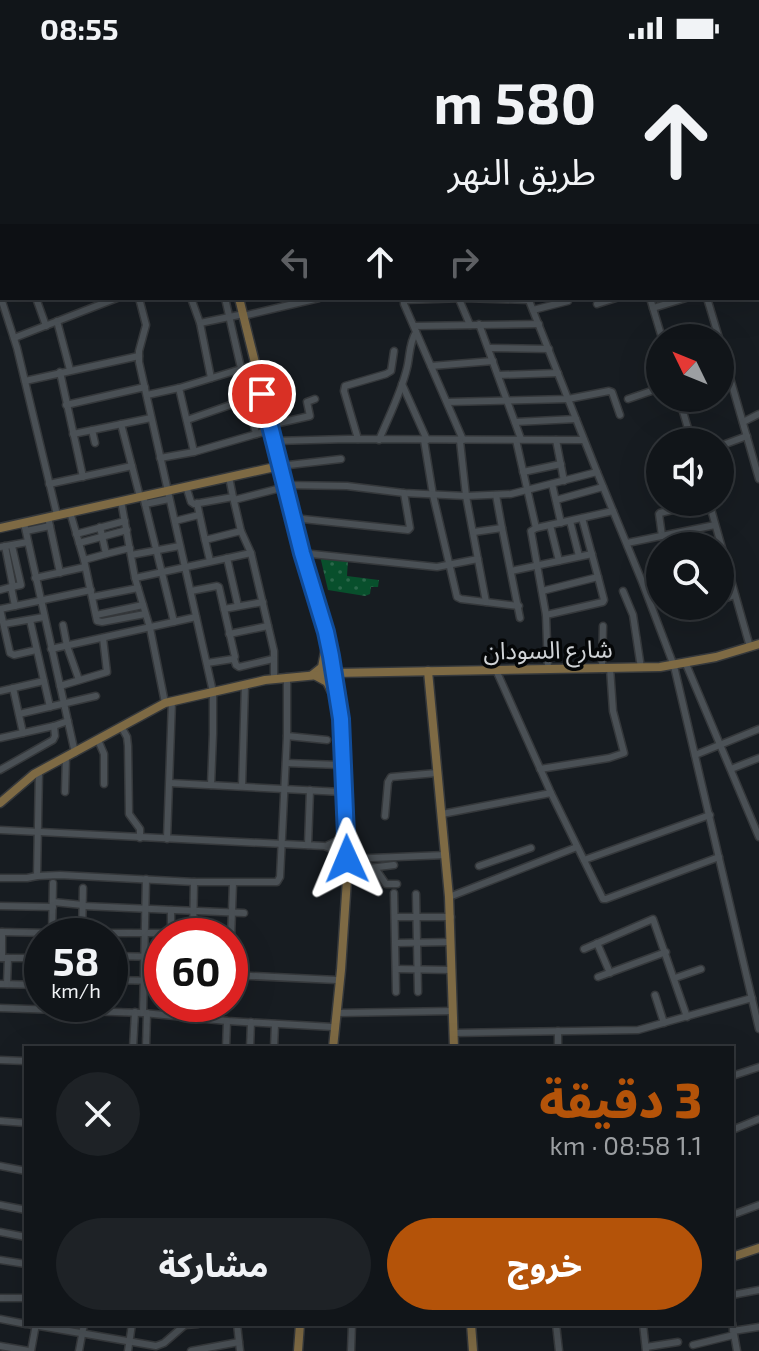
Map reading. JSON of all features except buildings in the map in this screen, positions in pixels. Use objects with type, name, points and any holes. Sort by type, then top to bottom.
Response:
[{"type":"main road","points":[[236,300],[237,316],[260,395]]},
{"type":"main road","points":[[237,316],[260,395],[275,467],[326,632],[328,654],[322,667],[312,675]]},
{"type":"main road","points":[[268,428],[274,441],[275,467]]},
{"type":"main road","points":[[0,528],[25,527],[70,512],[168,495],[186,486],[275,467]]},
{"type":"main road","points":[[283,487],[328,654],[341,719],[346,907],[338,1013],[332,1046]]},
{"type":"main road","name":"شارع السودان","points":[[0,803],[39,771],[169,702],[274,678],[354,673],[674,666],[754,646]]},
{"type":"main road","points":[[328,654],[341,669],[354,673]]},
{"type":"main road","points":[[428,671],[451,917],[454,1046]]},
{"type":"main road","points":[[335,693],[343,680],[354,673]]},
{"type":"main road","points":[[312,675],[322,678],[335,693],[345,858]]},
{"type":"main road","points":[[332,1046],[340,970]]},
{"type":"main road","points":[[734,1256],[759,1248]]},
{"type":"main road","points":[[297,1351],[299,1326]]},
{"type":"main road","points":[[471,1326],[473,1351]]},
{"type":"street","points":[[37,300],[46,326]]},
{"type":"street","points":[[14,338],[104,300]]},
{"type":"street","points":[[140,300],[146,325],[139,356],[213,692],[211,785]]},
{"type":"street","points":[[192,300],[200,323],[211,378]]},
{"type":"street","points":[[226,300],[237,316],[240,369],[256,434]]},
{"type":"street","points":[[200,323],[301,300]]},
{"type":"street","points":[[404,300],[462,440],[466,496],[486,602]]},
{"type":"street","points":[[459,300],[470,325]]},
{"type":"street","points":[[529,300],[674,666],[759,1029]]},
{"type":"street","points":[[597,304],[610,300]]},
{"type":"street","points":[[651,300],[658,324]]},
{"type":"street","points":[[653,308],[679,300]]},
{"type":"street","points":[[708,300],[714,324]]},
{"type":"street","points":[[533,310],[568,301]]},
{"type":"street","points":[[2,309],[14,338],[49,484],[51,520],[60,573]]},
{"type":"street","points":[[57,321],[70,370]]},
{"type":"street","points":[[415,329],[479,324],[539,324]]},
{"type":"street","points":[[479,324],[515,422],[536,528]]},
{"type":"street","points":[[379,440],[402,384],[415,329]]},
{"type":"street","points":[[489,348],[549,349]]},
{"type":"street","points":[[358,439],[345,386],[391,371],[394,351]]},
{"type":"street","points":[[25,381],[139,356]]},
{"type":"street","points":[[431,366],[493,361]]},
{"type":"street","points":[[66,405],[179,388],[251,366]]},
{"type":"street","points":[[60,372],[83,477]]},
{"type":"street","points":[[498,375],[558,373]]},
{"type":"street","points":[[402,384],[426,440],[433,495],[458,598],[519,606]]},
{"type":"street","points":[[179,388],[194,452]]},
{"type":"street","points":[[448,402],[568,399],[609,391],[620,415]]},
{"type":"street","points":[[734,392],[759,479]]},
{"type":"street","points":[[628,399],[646,393]]},
{"type":"street","points":[[187,420],[260,395]]},
{"type":"street","points":[[160,458],[194,452],[310,416],[307,402],[315,399]]},
{"type":"street","points":[[743,422],[759,414]]},
{"type":"street","points":[[73,434],[151,418]]},
{"type":"street","points":[[515,422],[576,419]]},
{"type":"street","points":[[121,424],[174,622]]},
{"type":"street","points":[[92,430],[95,443]]},
{"type":"street","points":[[734,441],[747,436]]},
{"type":"street","points":[[556,440],[564,481]]},
{"type":"street","points":[[274,441],[584,440]]},
{"type":"street","points":[[275,467],[341,459]]},
{"type":"street","points":[[523,472],[561,464]]},
{"type":"street","points":[[49,484],[132,466]]},
{"type":"street","points":[[186,486],[191,502],[197,503],[283,487],[347,486],[433,495],[496,495],[597,472]]},
{"type":"street","points":[[229,477],[274,651],[274,678]]},
{"type":"street","points":[[552,484],[561,523]]},
{"type":"street","points":[[556,500],[603,487]]},
{"type":"street","points":[[293,518],[408,530],[404,493]]},
{"type":"street","points":[[496,495],[520,618]]},
{"type":"street","points":[[121,501],[135,578],[169,702],[167,839]]},
{"type":"street","points":[[197,503],[210,561]]},
{"type":"street","points":[[548,669],[546,615],[530,533],[536,528],[613,511]]},
{"type":"street","points":[[70,512],[97,621],[145,614]]},
{"type":"street","points":[[175,521],[199,515]]},
{"type":"street","points":[[712,516],[754,646]]},
{"type":"street","points":[[546,615],[604,600],[582,518]]},
{"type":"street","points":[[76,534],[125,521]]},
{"type":"street","points":[[570,521],[579,556]]},
{"type":"street","points":[[550,525],[559,561]]},
{"type":"street","points":[[681,532],[715,525]]},
{"type":"street","points":[[25,527],[75,753]]},
{"type":"street","points":[[100,527],[106,554]]},
{"type":"street","points":[[474,532],[502,528]]},
{"type":"street","points":[[79,543],[127,530]]},
{"type":"street","points":[[205,540],[241,531]]},
{"type":"street","points":[[627,543],[646,539]]},
{"type":"street","points":[[6,546],[28,542]]},
{"type":"street","points":[[6,546],[4,559],[15,586]]},
{"type":"street","points":[[6,546],[15,586],[15,606]]},
{"type":"street","points":[[0,590],[60,573],[106,554],[180,546]]},
{"type":"street","points":[[135,578],[251,553]]},
{"type":"street","points":[[300,554],[427,567],[449,566],[478,559]]},
{"type":"street","points":[[511,571],[592,554]]},
{"type":"street","points":[[227,558],[238,606]]},
{"type":"street","points":[[542,591],[598,577]]},
{"type":"street","points":[[191,591],[218,586],[236,665],[239,667],[273,659]]},
{"type":"street","points":[[36,650],[11,655],[0,609],[40,600],[138,588]]},
{"type":"street","points":[[623,591],[633,615],[641,668]]},
{"type":"street","points":[[115,593],[118,610]]},
{"type":"street","points":[[224,609],[263,602]]},
{"type":"street","points":[[96,615],[143,605]]},
{"type":"street","points":[[4,624],[44,617]]},
{"type":"street","points":[[51,649],[196,617]]},
{"type":"street","points":[[30,620],[50,707]]},
{"type":"street","points":[[63,625],[79,680]]},
{"type":"street","points":[[229,634],[268,626]]},
{"type":"street","points":[[540,769],[623,755],[625,751],[613,711],[603,626]]},
{"type":"street","points":[[60,686],[108,671],[103,638]]},
{"type":"street","points":[[207,663],[234,659]]},
{"type":"street","points":[[686,664],[759,837]]},
{"type":"street","points":[[496,670],[602,898],[719,857]]},
{"type":"street","points":[[0,878],[37,876],[277,882],[283,844],[287,677]]},
{"type":"street","points":[[0,691],[44,681]]},
{"type":"street","points":[[242,786],[245,685]]},
{"type":"street","points":[[13,688],[23,733]]},
{"type":"street","points":[[19,714],[96,696]]},
{"type":"street","points":[[0,738],[68,721]]},
{"type":"street","points":[[0,769],[53,740],[54,726]]},
{"type":"street","points":[[122,728],[128,746],[129,814],[140,829],[140,838]]},
{"type":"street","points":[[695,755],[759,729]]},
{"type":"street","points":[[287,736],[327,740]]},
{"type":"street","points":[[98,740],[104,754],[104,784]]},
{"type":"street","points":[[65,792],[66,757]]},
{"type":"street","points":[[731,769],[758,761]]},
{"type":"street","points":[[286,763],[340,765]]},
{"type":"street","points":[[37,876],[39,771]]},
{"type":"street","points":[[385,816],[391,777],[437,773]]},
{"type":"street","points":[[170,783],[342,792]]},
{"type":"street","points":[[308,845],[310,790]]},
{"type":"street","points":[[442,814],[551,793]]},
{"type":"street","points":[[749,813],[759,809]]},
{"type":"street","points":[[584,860],[710,815]]},
{"type":"street","points":[[0,830],[324,846],[345,858],[446,855]]},
{"type":"street","points":[[324,846],[336,843],[343,834]]},
{"type":"street","points":[[449,897],[577,847]]},
{"type":"street","points":[[479,866],[531,848]]},
{"type":"street","points":[[363,858],[367,866],[375,868],[394,865]]},
{"type":"street","points":[[492,862],[498,878]]},
{"type":"street","points":[[375,868],[386,884],[397,884]]},
{"type":"street","points":[[146,879],[146,918]]},
{"type":"street","points":[[194,882],[194,918]]},
{"type":"street","points":[[53,883],[53,918]]},
{"type":"street","points":[[232,918],[233,883]]},
{"type":"street","points":[[83,888],[83,918]]},
{"type":"street","points":[[394,893],[396,992]]},
{"type":"street","points":[[416,894],[418,992]]},
{"type":"street","points":[[0,906],[53,905],[244,913]]},
{"type":"street","points":[[171,910],[171,918]]},
{"type":"street","points":[[395,917],[451,917]]},
{"type":"street","points":[[584,949],[653,919],[687,1017]]},
{"type":"street","points":[[24,932],[1,932],[3,984],[24,985]]},
{"type":"street","points":[[396,943],[451,942]]},
{"type":"street","points":[[597,943],[610,973]]},
{"type":"street","points":[[598,977],[666,952]]},
{"type":"street","points":[[128,957],[144,957]]},
{"type":"street","points":[[3,958],[24,958]]},
{"type":"street","points":[[396,969],[452,970]]},
{"type":"street","points":[[675,978],[701,969]]},
{"type":"street","points":[[248,976],[337,980]]},
{"type":"street","points":[[128,981],[144,981],[142,1013],[146,1046]]},
{"type":"street","points":[[655,995],[664,1023]]},
{"type":"street","points":[[454,1033],[638,1030],[752,998]]},
{"type":"street","points":[[0,1008],[24,1008]]},
{"type":"street","points":[[338,1013],[453,1011]]},
{"type":"street","points":[[128,1012],[142,1013]]},
{"type":"street","points":[[134,1046],[142,1013]]},
{"type":"street","points":[[226,1046],[227,1022]]},
{"type":"street","points":[[248,1022],[333,1027]]},
{"type":"street","points":[[250,1046],[251,1022]]},
{"type":"street","points":[[274,1046],[275,1024]]},
{"type":"street","points":[[558,1031],[558,1046]]},
{"type":"street","points":[[0,1060],[24,1061]]},
{"type":"street","points":[[734,1075],[759,1067]]},
{"type":"street","points":[[734,1129],[759,1119]]},
{"type":"street","points":[[0,1121],[24,1123]]},
{"type":"street","points":[[0,1166],[24,1171]]},
{"type":"street","points":[[0,1205],[24,1210]]},
{"type":"street","points":[[734,1214],[759,1205]]},
{"type":"street","points":[[0,1232],[24,1237]]},
{"type":"street","points":[[0,1260],[24,1264]]},
{"type":"street","points":[[734,1295],[759,1290]]},
{"type":"street","points":[[0,1298],[24,1298]]},
{"type":"street","points":[[0,1319],[24,1323]]},
{"type":"street","points":[[0,1346],[30,1351],[31,1326]]},
{"type":"street","points":[[41,1326],[160,1348],[184,1326]]},
{"type":"street","points":[[79,1351],[84,1326]]},
{"type":"street","points":[[128,1351],[132,1326]]},
{"type":"street","points":[[237,1326],[240,1351]]},
{"type":"street","points":[[351,1351],[352,1326]]},
{"type":"street","points":[[556,1326],[559,1351]]},
{"type":"street","points":[[643,1326],[646,1349],[678,1342]]},
{"type":"street","points":[[693,1345],[733,1330],[759,1327]]},
{"type":"street","points":[[733,1330],[737,1351]]},
{"type":"street","points":[[191,1351],[239,1342]]},
{"type":"green space","points":[[320,556],[348,560],[347,576],[379,580],[378,587],[371,587],[370,594],[365,596],[328,590]]},
{"type":"route","points":[[262,394],[331,656],[341,719],[347,859]]}]
